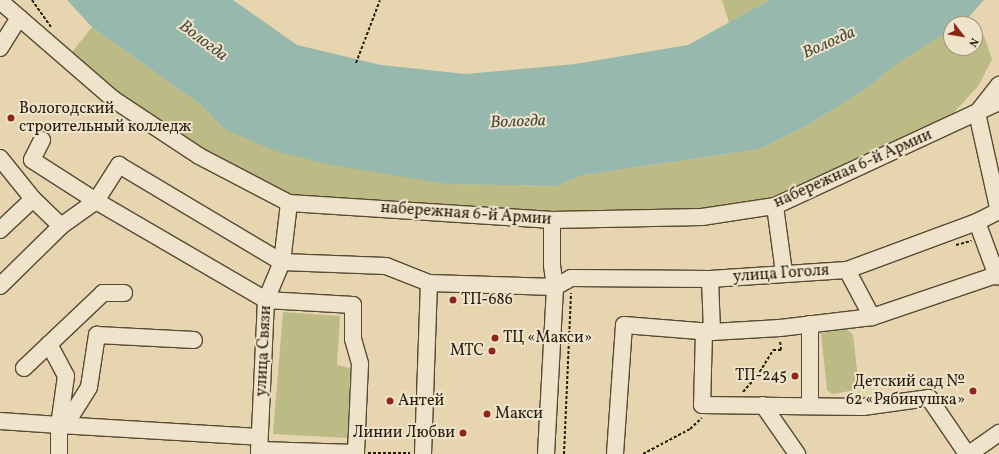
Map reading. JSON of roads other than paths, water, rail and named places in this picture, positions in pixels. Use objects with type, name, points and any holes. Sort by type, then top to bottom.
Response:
[{"type":"street","name":"набережная 6-й Армии","points":[[0,1],[113,99],[199,156],[289,203],[552,220],[702,217],[775,206],[999,102]]},
{"type":"street","points":[[0,48],[19,18]]},
{"type":"street","name":"набережная 6-й Армии","points":[[977,113],[999,85]]},
{"type":"street","points":[[977,113],[999,212]]},
{"type":"street","points":[[12,174],[32,160],[42,140]]},
{"type":"street","points":[[0,158],[33,199],[61,226]]},
{"type":"street","points":[[0,421],[59,425],[259,447],[356,453],[360,364],[353,339],[353,305],[266,300],[96,201],[32,160]]},
{"type":"street","points":[[0,286],[61,226],[96,201],[118,165],[282,262],[386,266],[429,283],[555,287]]},
{"type":"street","points":[[0,230],[33,199]]},
{"type":"street","name":"улица Связи","points":[[259,447],[266,300],[282,262],[289,203]]},
{"type":"street","points":[[775,206],[784,274]]},
{"type":"street","name":"улица Гоголя","points":[[555,287],[572,278],[710,279],[846,270],[977,222],[999,212]]},
{"type":"street","points":[[546,454],[555,287],[552,266],[552,220]]},
{"type":"street","points":[[615,454],[624,325],[708,331],[810,324],[872,317],[998,275],[977,222]]},
{"type":"street","points":[[846,270],[872,317]]},
{"type":"street","points":[[710,279],[708,331],[702,405],[863,408],[929,398],[968,454],[999,433]]},
{"type":"street","points":[[423,453],[429,283]]},
{"type":"street","points":[[24,368],[103,293],[124,293]]},
{"type":"street","points":[[810,324],[810,406]]},
{"type":"street","points":[[59,425],[71,416],[89,387],[97,335],[194,340]]},
{"type":"street","points":[[49,344],[66,376],[59,425],[58,454]]},
{"type":"street","points":[[763,405],[797,454]]},
{"type":"water","name":"Вологда","points":[[67,0],[233,0],[297,45],[381,65],[466,74],[575,64],[688,45],[770,0],[984,0],[970,16],[943,16],[943,35],[901,61],[863,91],[806,126],[760,149],[583,175],[556,186],[447,184],[327,164],[275,151],[224,129],[201,105],[92,27]]},
{"type":"place","name":"Вологодский строительный колледж","points":[[11,118]]},
{"type":"place","name":"ТП-686","points":[[453,300]]},
{"type":"place","name":"ТЦ «Макси»","points":[[495,338]]},
{"type":"place","name":"МТС","points":[[492,351]]},
{"type":"place","name":"ТП-245","points":[[795,376]]},
{"type":"place","name":"Детский сад № 62 «Рябинушка»","points":[[973,391]]},
{"type":"place","name":"Антей","points":[[390,401]]},
{"type":"place","name":"Макси","points":[[487,414]]},
{"type":"place","name":"Линии Любви","points":[[463,433]]}]
